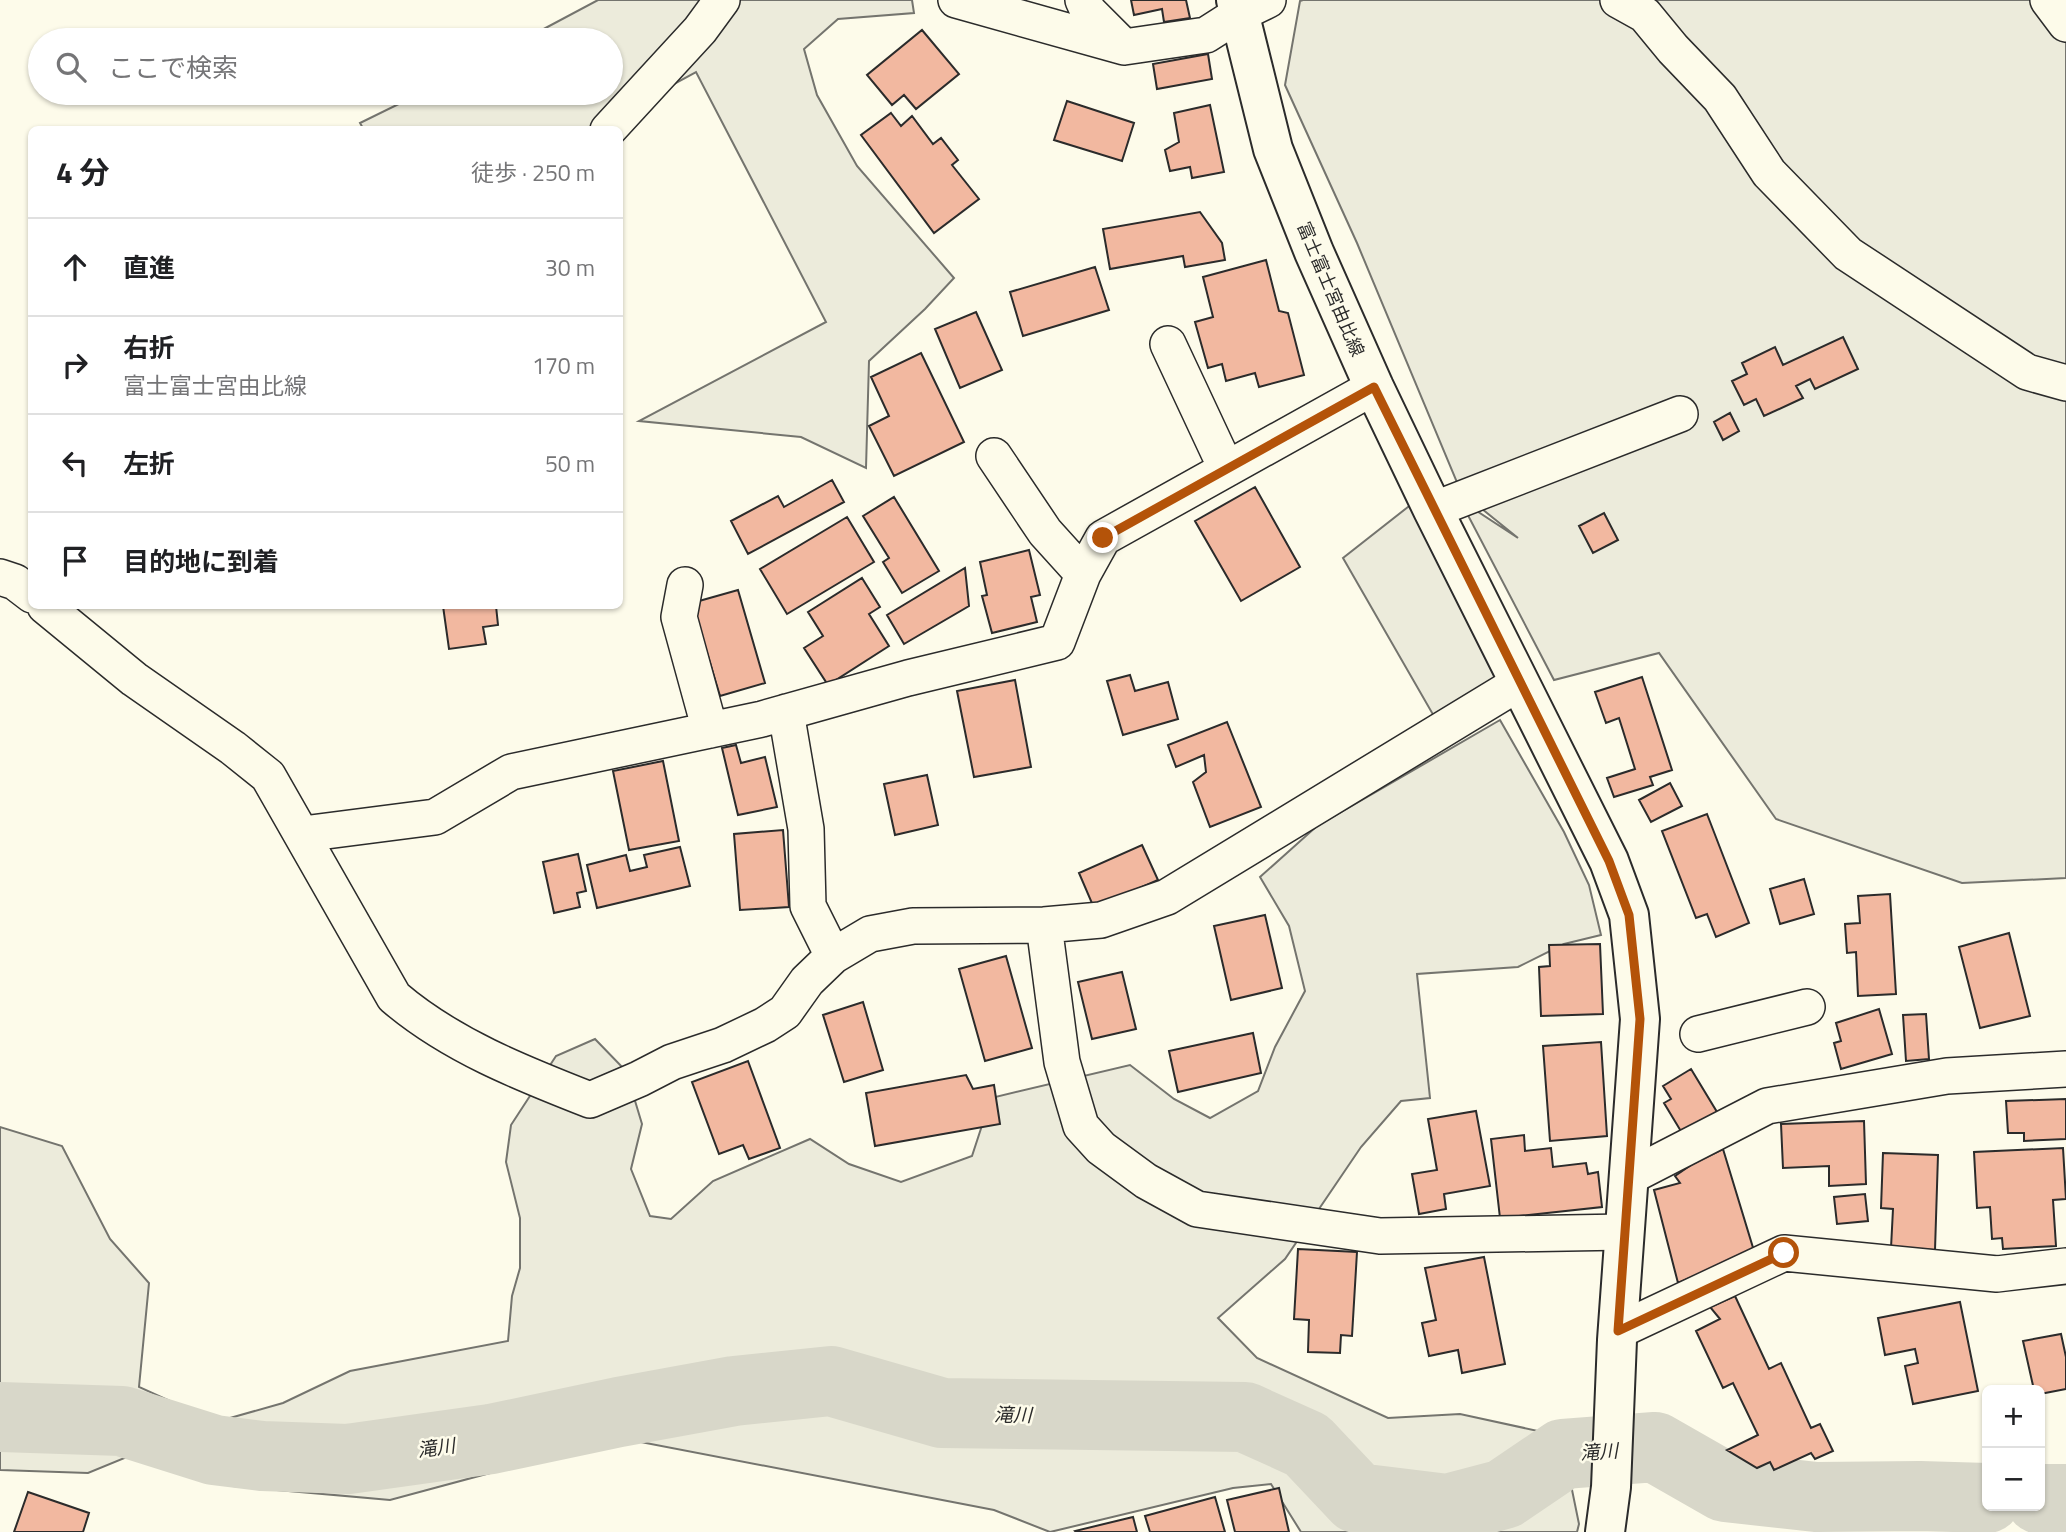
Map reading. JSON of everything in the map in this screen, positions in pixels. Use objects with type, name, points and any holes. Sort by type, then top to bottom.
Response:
[{"type":"main road","name":"富士富士宮由比線","points":[[1248,5],[1273,149],[1314,252],[1433,510],[1609,861],[1629,915],[1640,1019],[1617,1335],[1611,1487],[1605,1532]]},
{"type":"street","points":[[612,126],[700,30],[722,0]]},
{"type":"street","points":[[956,0],[1124,47],[1206,35],[1248,5]]},
{"type":"street","points":[[1083,0],[1088,11],[1124,47]]},
{"type":"street","points":[[1618,0],[1645,15],[1720,98],[1769,173],[1848,254],[2027,372],[2066,383]]},
{"type":"street","points":[[2048,0],[2066,24]]},
{"type":"street","points":[[1168,344],[1226,468]]},
{"type":"street","points":[[303,834],[435,817],[511,772],[786,712],[908,678],[1057,642],[1083,574],[1103,538],[1374,387]]},
{"type":"street","points":[[1433,510],[1680,414]]},
{"type":"street","points":[[994,456],[1045,532],[1083,574]]},
{"type":"street","points":[[0,576],[15,582],[28,592]]},
{"type":"street","points":[[685,585],[679,617],[710,730]]},
{"type":"street","points":[[50,609],[134,679],[233,748],[268,776],[394,997],[416,1016],[513,1070],[590,1100],[672,1062],[723,1045],[765,1025],[785,1012],[807,981],[833,956],[870,934],[913,926],[1044,925],[1101,920],[1167,897],[1519,683]]},
{"type":"street","points":[[786,712],[806,830],[808,906],[833,956]]},
{"type":"street","points":[[1044,925],[1062,1062],[1080,1126],[1101,1148],[1146,1181],[1197,1209],[1380,1237],[1625,1232]]},
{"type":"street","points":[[1698,1034],[1807,1007]]},
{"type":"street","points":[[1629,1177],[1767,1106],[1947,1076],[2066,1069]]},
{"type":"street","points":[[1617,1335],[1784,1253],[1997,1274],[2066,1266]]},
{"type":"shaded area","points":[[598,0],[912,0],[914,13],[838,19],[804,49],[817,95],[857,166],[954,278],[869,361],[866,468],[801,437],[639,421],[826,322],[696,72],[597,126],[362,126],[360,123],[397,105],[623,105],[623,28],[546,28]]},
{"type":"shaded area","points":[[2066,0],[2066,878],[1962,883],[1776,819],[1659,653],[1554,680],[1460,500],[1518,538],[1461,492],[1357,243],[1285,85],[1300,1]]},
{"type":"shaded area","points":[[1413,503],[1499,681],[1435,718],[1343,558]]},
{"type":"shaded area","points":[[1500,720],[1564,832],[1589,885],[1601,935],[1564,944],[1518,967],[1417,974],[1430,1098],[1401,1101],[1361,1147],[1285,1259],[1218,1318],[1257,1358],[1388,1418],[1460,1414],[1561,1436],[1579,1524],[1577,1532],[1301,1532],[1271,1484],[1233,1488],[1050,1532],[994,1510],[620,1438],[390,1500],[233,1486],[134,1454],[88,1473],[0,1470],[0,1127],[62,1146],[110,1239],[149,1283],[139,1387],[216,1422],[283,1403],[350,1371],[508,1341],[512,1296],[520,1268],[520,1218],[506,1162],[511,1125],[556,1056],[595,1039],[626,1071],[642,1124],[631,1169],[650,1216],[671,1219],[713,1181],[810,1139],[849,1164],[901,1182],[972,1156],[991,1098],[1130,1065],[1174,1099],[1210,1118],[1258,1091],[1275,1047],[1305,991],[1289,926],[1260,877],[1317,826]]},
{"type":"building","points":[[1131,0],[1186,0],[1190,18],[1164,22],[1162,9],[1134,15]]},
{"type":"building","points":[[922,30],[959,74],[916,109],[904,95],[892,105],[867,75]]},
{"type":"building","points":[[1208,54],[1212,79],[1157,89],[1153,64]]},
{"type":"building","points":[[1067,101],[1134,123],[1122,161],[1054,140]]},
{"type":"building","points":[[1210,105],[1224,172],[1192,178],[1190,167],[1170,171],[1165,150],[1179,142],[1174,113]]},
{"type":"building","points":[[891,113],[901,126],[912,116],[933,144],[941,138],[958,160],[952,165],[979,199],[934,233],[861,135]]},
{"type":"building","points":[[1200,212],[1222,243],[1225,260],[1185,267],[1183,256],[1110,269],[1103,229]]},
{"type":"building","points":[[1266,260],[1279,311],[1288,313],[1304,375],[1259,387],[1255,373],[1226,381],[1222,364],[1208,368],[1195,322],[1213,317],[1203,277]]},
{"type":"building","points":[[1095,267],[1109,310],[1023,336],[1010,292]]},
{"type":"building","points":[[976,312],[1002,370],[960,388],[935,329]]},
{"type":"building","points":[[1843,337],[1858,369],[1815,389],[1810,379],[1796,386],[1803,398],[1764,416],[1756,399],[1744,405],[1732,381],[1747,374],[1742,363],[1775,347],[1783,365]]},
{"type":"building","points":[[921,353],[964,442],[894,476],[869,426],[889,416],[871,377]]},
{"type":"building","points":[[1730,413],[1739,431],[1723,440],[1714,422]]},
{"type":"building","points":[[832,480],[844,502],[748,554],[731,521],[778,496],[784,507]]},
{"type":"building","points":[[1255,487],[1300,567],[1241,601],[1195,521]]},
{"type":"building","points":[[894,497],[939,571],[902,593],[883,562],[889,558],[863,516]]},
{"type":"building","points":[[1604,513],[1618,540],[1593,553],[1579,526]]},
{"type":"building","points":[[847,517],[874,562],[787,614],[760,569]]},
{"type":"building","points":[[1029,550],[1040,595],[1031,597],[1037,622],[992,633],[982,596],[987,595],[980,562]]},
{"type":"building","points":[[965,568],[969,606],[904,644],[887,615]]},
{"type":"building","points":[[862,578],[880,607],[869,614],[889,646],[828,685],[804,648],[823,636],[808,612]]},
{"type":"building","points":[[738,590],[765,683],[720,696],[692,603]]},
{"type":"building","points":[[443,609],[496,609],[498,625],[483,627],[486,644],[449,649]]},
{"type":"building","points":[[1130,675],[1135,691],[1168,682],[1178,719],[1123,735],[1107,681]]},
{"type":"building","points":[[1642,677],[1672,770],[1650,777],[1653,785],[1614,797],[1607,778],[1635,769],[1619,718],[1606,723],[1595,692]]},
{"type":"building","points":[[1015,680],[1031,767],[974,777],[957,691]]},
{"type":"building","points":[[1227,722],[1261,807],[1210,827],[1193,782],[1206,772],[1204,755],[1176,767],[1168,745]]},
{"type":"building","points":[[736,745],[741,763],[765,757],[777,807],[738,815],[722,748]]},
{"type":"building","points":[[663,761],[679,841],[629,850],[613,771]]},
{"type":"building","points":[[927,775],[938,825],[895,835],[884,784]]},
{"type":"building","points":[[1670,783],[1682,806],[1651,822],[1639,800]]},
{"type":"building","points":[[1707,814],[1749,923],[1716,937],[1707,914],[1696,918],[1662,831]]},
{"type":"building","points":[[783,830],[789,907],[740,910],[734,834]]},
{"type":"building","points":[[1142,845],[1158,880],[1094,908],[1079,873]]},
{"type":"building","points":[[680,847],[690,886],[597,908],[587,865],[626,855],[630,871],[647,867],[644,855]]},
{"type":"building","points":[[578,854],[586,891],[577,893],[580,907],[554,913],[543,862]]},
{"type":"building","points":[[1804,879],[1814,914],[1780,924],[1770,889]]},
{"type":"building","points":[[1890,894],[1896,994],[1858,996],[1856,952],[1847,953],[1845,924],[1860,923],[1858,896]]},
{"type":"building","points":[[1265,915],[1282,988],[1231,1000],[1214,926]]},
{"type":"building","points":[[2009,933],[2030,1016],[1980,1028],[1959,947]]},
{"type":"building","points":[[1600,944],[1603,1014],[1541,1016],[1539,967],[1550,966],[1549,945]]},
{"type":"building","points":[[1006,956],[1032,1048],[985,1061],[959,969]]},
{"type":"building","points":[[1122,972],[1136,1029],[1092,1039],[1078,982]]},
{"type":"building","points":[[863,1002],[883,1070],[844,1082],[823,1015]]},
{"type":"building","points":[[1879,1009],[1892,1054],[1841,1069],[1834,1043],[1841,1041],[1836,1023]]},
{"type":"building","points":[[1926,1014],[1929,1059],[1906,1061],[1903,1015]]},
{"type":"building","points":[[1253,1033],[1261,1073],[1178,1092],[1169,1051]]},
{"type":"building","points":[[1601,1042],[1607,1136],[1550,1141],[1543,1046]]},
{"type":"building","points":[[748,1061],[780,1148],[749,1159],[743,1145],[719,1154],[692,1082]]},
{"type":"building","points":[[1691,1069],[1717,1112],[1682,1133],[1664,1103],[1671,1099],[1663,1086]]},
{"type":"building","points":[[966,1075],[973,1089],[994,1085],[1000,1124],[875,1146],[866,1093]]},
{"type":"building","points":[[2066,1099],[2066,1139],[2024,1141],[2024,1133],[2008,1133],[2006,1101]]},
{"type":"building","points":[[1476,1111],[1490,1186],[1444,1194],[1446,1209],[1419,1214],[1412,1174],[1437,1170],[1428,1119]]},
{"type":"building","points":[[1864,1121],[1866,1184],[1829,1186],[1829,1166],[1783,1168],[1781,1124]]},
{"type":"building","points":[[1524,1135],[1525,1151],[1551,1148],[1553,1167],[1586,1163],[1588,1174],[1598,1172],[1602,1207],[1500,1218],[1491,1139]]},
{"type":"building","points":[[2063,1148],[2066,1199],[2053,1200],[2056,1246],[2003,1249],[2002,1238],[1992,1239],[1990,1207],[1977,1208],[1974,1152]]},
{"type":"building","points":[[1723,1149],[1754,1251],[1678,1283],[1654,1190],[1680,1183],[1675,1176]]},
{"type":"building","points":[[1883,1153],[1938,1155],[1935,1250],[1891,1248],[1893,1209],[1881,1208]]},
{"type":"building","points":[[1865,1194],[1868,1221],[1837,1224],[1834,1197]]},
{"type":"building","points":[[1298,1249],[1357,1252],[1352,1336],[1341,1335],[1340,1353],[1308,1352],[1309,1320],[1294,1319]]},
{"type":"building","points":[[1484,1257],[1505,1364],[1462,1373],[1458,1350],[1429,1356],[1422,1323],[1436,1320],[1425,1268]]},
{"type":"building","points":[[1735,1296],[1769,1369],[1781,1363],[1811,1428],[1820,1424],[1833,1451],[1815,1459],[1811,1453],[1774,1470],[1770,1462],[1757,1468],[1727,1450],[1758,1435],[1733,1383],[1723,1388],[1696,1331],[1720,1319],[1710,1307]]},
{"type":"building","points":[[1960,1302],[1978,1391],[1913,1404],[1905,1366],[1918,1363],[1915,1349],[1885,1355],[1878,1318]]},
{"type":"building","points":[[2061,1334],[2066,1357],[2066,1389],[2045,1393],[2045,1385],[2033,1385],[2023,1341]]},
{"type":"building","points":[[1279,1488],[1289,1532],[1235,1532],[1227,1500]]},
{"type":"building","points":[[28,1492],[89,1513],[83,1532],[14,1532]]},
{"type":"building","points":[[1215,1497],[1225,1532],[1150,1532],[1145,1516]]},
{"type":"building","points":[[1133,1517],[1137,1532],[1075,1531]]},
{"type":"waterway","name":"滝川","points":[[0,1417],[122,1421],[214,1450],[262,1456],[348,1459],[491,1439],[734,1391],[831,1381],[942,1413],[1245,1417],[1307,1445],[1357,1498],[1447,1509],[1504,1494],[1563,1454],[1655,1447],[1725,1487],[1816,1497],[1982,1498]]},
{"type":"waterway","name":"滝川","points":[[2045,1499],[2066,1499]]},
{"type":"route","points":[[1103,538],[1374,387],[1609,861],[1629,915],[1640,1019],[1618,1331],[1784,1253]]}]
